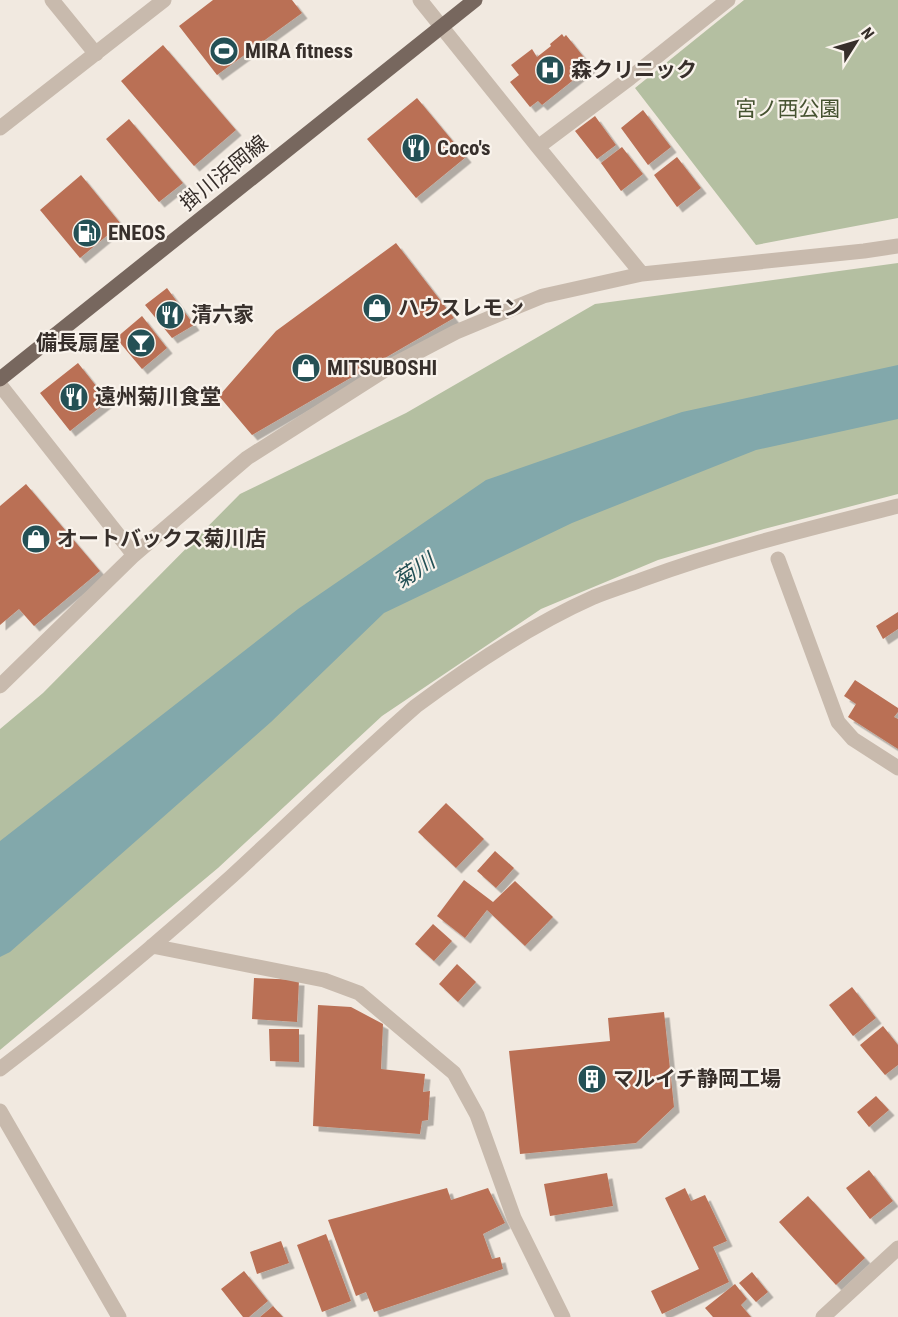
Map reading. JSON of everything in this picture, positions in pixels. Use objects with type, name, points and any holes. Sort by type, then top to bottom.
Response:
[{"type":"main road","name":"掛川浜岡線","points":[[0,379],[475,0]]},
{"type":"street","points":[[52,0],[96,54]]},
{"type":"street","points":[[0,128],[164,0]]},
{"type":"street","points":[[420,0],[642,274]]},
{"type":"street","points":[[538,147],[728,0]]},
{"type":"street","points":[[0,686],[134,555],[247,458],[393,365],[456,332],[543,296],[642,274],[898,246]]},
{"type":"street","points":[[0,385],[134,555]]},
{"type":"street","points":[[0,1069],[65,1020],[231,878],[416,706],[470,668],[539,626],[595,597],[712,555],[768,538],[898,506]]},
{"type":"street","points":[[778,559],[838,722],[853,740],[898,768]]},
{"type":"street","points":[[152,946],[324,980],[358,993],[454,1073],[477,1115],[514,1218],[563,1317]]},
{"type":"street","points":[[0,1111],[119,1317]]},
{"type":"street","points":[[823,1317],[898,1248]]},
{"type":"green space","name":"宮ノ西公園","points":[[744,0],[898,0],[898,218],[756,245],[635,88]]},
{"type":"green space","points":[[898,263],[898,494],[658,560],[541,609],[382,716],[218,868],[0,1050],[0,729],[43,693],[240,494],[406,413],[595,304]]},
{"type":"water","name":"菊川","points":[[898,365],[898,419],[756,450],[572,523],[384,613],[271,722],[10,952],[0,957],[0,841],[298,609],[486,480],[682,412]]},
{"type":"building","name":"MIRA fitness","points":[[213,0],[292,0],[302,13],[217,75],[179,26]]},
{"type":"building","name":"森クリニック","points":[[562,34],[564,37],[566,35],[591,66],[542,105],[538,101],[530,107],[510,82],[519,75],[511,65],[532,49],[537,57]]},
{"type":"building","points":[[163,45],[236,130],[194,166],[121,81]]},
{"type":"building","name":"Coco's","points":[[417,98],[466,157],[416,198],[367,139]]},
{"type":"building","points":[[643,110],[671,147],[648,165],[621,128]]},
{"type":"building","points":[[595,116],[616,145],[597,159],[575,131]]},
{"type":"building","points":[[129,119],[183,183],[159,202],[106,139]]},
{"type":"building","points":[[622,147],[643,174],[621,191],[601,163]]},
{"type":"building","points":[[677,157],[701,188],[677,207],[654,175]]},
{"type":"building","points":[[81,175],[121,224],[80,258],[40,210]]},
{"type":"building","points":[[396,243],[454,318],[252,435],[219,396],[276,331]]},
{"type":"building","name":"清六家","points":[[167,288],[194,325],[172,338],[145,305]]},
{"type":"building","name":"備長扇屋","points":[[142,316],[167,348],[142,369],[116,338]]},
{"type":"building","name":"遠州菊川食堂","points":[[78,363],[108,401],[70,431],[40,393]]},
{"type":"building","name":"オートバックス菊川店","points":[[26,484],[100,571],[34,626],[19,609],[0,625],[0,506]]},
{"type":"building","points":[[898,612],[898,629],[883,639],[876,626]]},
{"type":"building","points":[[855,680],[898,708],[894,717],[898,719],[898,749],[848,717],[856,704],[844,696]]},
{"type":"building","points":[[446,803],[484,839],[456,868],[418,832]]},
{"type":"building","points":[[495,851],[514,868],[496,888],[477,871]]},
{"type":"building","points":[[464,880],[493,902],[515,881],[553,917],[525,946],[487,910],[465,938],[437,916]]},
{"type":"building","points":[[433,924],[452,941],[434,961],[415,944]]},
{"type":"building","points":[[457,964],[476,982],[458,1002],[439,984]]},
{"type":"building","points":[[254,978],[299,980],[297,1022],[252,1019]]},
{"type":"building","points":[[852,987],[876,1018],[853,1036],[829,1005]]},
{"type":"building","points":[[318,1005],[351,1007],[383,1024],[381,1069],[425,1074],[423,1092],[430,1091],[428,1120],[422,1121],[420,1134],[313,1126]]},
{"type":"building","name":"マルイチ静岡工場","points":[[664,1012],[674,1107],[636,1143],[520,1154],[509,1051],[610,1041],[608,1018]]},
{"type":"building","points":[[883,1026],[898,1045],[898,1065],[885,1075],[860,1045]]},
{"type":"building","points":[[269,1029],[299,1029],[299,1062],[270,1061]]},
{"type":"building","points":[[876,1096],[889,1110],[869,1127],[857,1112]]},
{"type":"building","points":[[869,1170],[893,1201],[870,1219],[846,1188]]},
{"type":"building","points":[[607,1173],[613,1206],[550,1216],[544,1184]]},
{"type":"building","points":[[447,1188],[451,1200],[488,1188],[505,1223],[483,1234],[492,1259],[500,1257],[503,1269],[374,1312],[366,1292],[356,1296],[328,1220]]},
{"type":"building","points":[[685,1188],[691,1201],[705,1195],[727,1241],[713,1247],[729,1282],[662,1314],[651,1291],[699,1269],[665,1198]]},
{"type":"building","points":[[808,1196],[865,1258],[836,1285],[779,1222]]},
{"type":"building","points":[[326,1234],[351,1301],[322,1312],[297,1245]]},
{"type":"building","points":[[281,1241],[289,1263],[257,1274],[250,1252]]},
{"type":"building","points":[[244,1271],[268,1301],[249,1317],[243,1317],[221,1289]]},
{"type":"building","points":[[752,1272],[768,1292],[756,1302],[739,1283]]},
{"type":"building","points":[[735,1284],[747,1299],[741,1305],[751,1317],[713,1317],[705,1308]]},
{"type":"building","points":[[273,1306],[283,1317],[260,1317]]},
{"type":"place","name":"MIRA fitness","points":[[224,51]]},
{"type":"place","name":"森クリニック","points":[[550,70]]},
{"type":"place","name":"Coco's","points":[[416,148]]},
{"type":"place","name":"ENEOS","points":[[87,233]]},
{"type":"place","name":"ハウスレモン","points":[[377,308]]},
{"type":"place","name":"清六家","points":[[170,315]]},
{"type":"place","name":"備長扇屋","points":[[141,343]]},
{"type":"place","name":"MITSUBOSHI","points":[[306,368]]},
{"type":"place","name":"遠州菊川食堂","points":[[74,397]]},
{"type":"place","name":"オートバックス菊川店","points":[[36,539]]},
{"type":"place","name":"マルイチ静岡工場","points":[[592,1079]]}]
